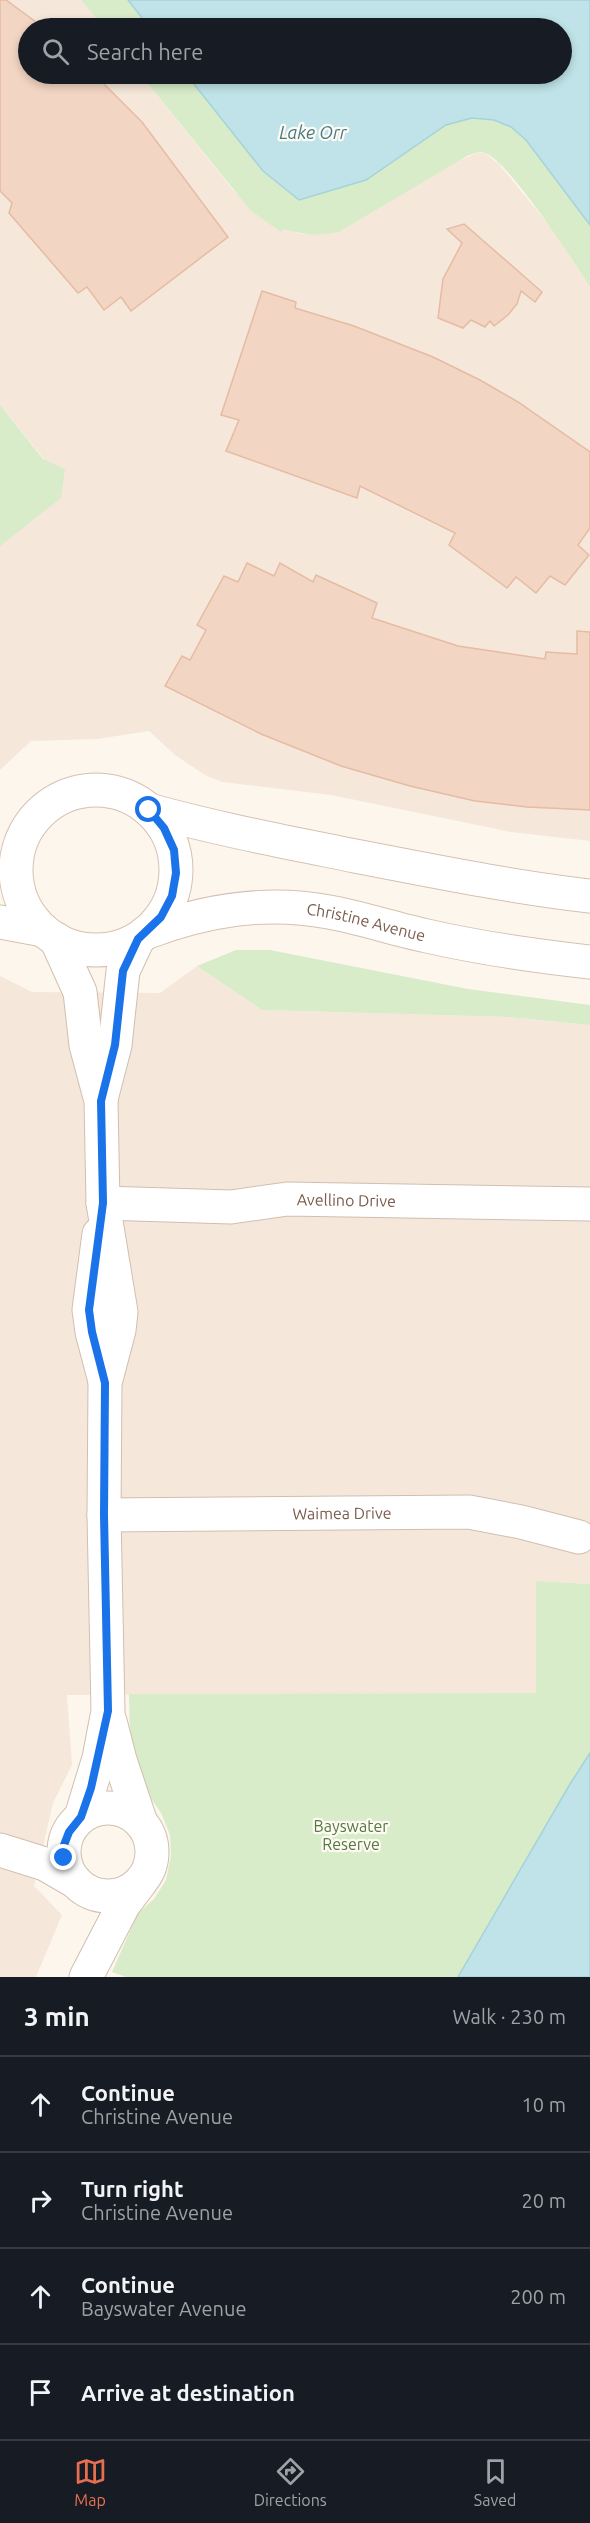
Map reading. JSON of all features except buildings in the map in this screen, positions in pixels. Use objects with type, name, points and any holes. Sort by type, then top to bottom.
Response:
[{"type":"street","points":[[85,1977],[90,1933],[83,1887],[68,1871],[64,1858],[64,1845],[69,1832],[79,1819],[99,1758],[108,1711],[104,1515],[105,1383],[89,1310],[103,1203],[101,1101],[86,1045],[80,992],[50,935],[26,909],[17,883],[17,855],[13,832],[54,801],[72,793],[91,790],[110,791],[128,797],[149,810],[238,834],[478,880],[590,896]]},
{"type":"street","points":[[101,1101],[115,1045],[123,971],[141,936],[161,917],[172,896],[176,873],[174,850],[164,828],[149,810]]},
{"type":"street","name":"Christine Avenue","points":[[0,922],[50,935],[76,948],[97,950],[118,947],[178,920],[218,911],[275,906],[331,912],[429,937],[590,962]]},
{"type":"street","name":"Avellino Drive","points":[[103,1203],[231,1207],[288,1198],[590,1204]]},
{"type":"street","name":"Waimea Drive","points":[[104,1515],[469,1512],[579,1537]]},
{"type":"street","points":[[108,1711],[120,1760],[141,1823]]},
{"type":"street","points":[[0,1845],[40,1838],[106,1808],[130,1814],[148,1833],[152,1846],[148,1872],[124,1904],[85,1977]]},
{"type":"street","points":[[0,1850],[45,1864],[102,1896],[116,1896],[129,1891],[140,1882]]},
{"type":"shaded area","points":[[0,0],[81,0],[96,18],[18,18],[18,84],[148,84],[233,190],[281,231],[283,228],[300,234],[339,232],[453,163],[477,153],[485,153],[499,164],[556,234],[590,287],[590,841],[511,832],[331,795],[222,782],[205,775],[175,755],[149,731],[97,739],[31,741],[0,770],[0,540],[61,480],[0,405]]},
{"type":"shaded area","points":[[197,966],[262,1010],[508,1017],[590,1025],[590,1584],[536,1581],[537,1693],[67,1695],[72,1765],[53,1803],[34,1886],[62,1915],[36,1977],[0,1977],[0,976],[32,992],[160,993]]},
{"type":"green space","points":[[81,0],[128,0],[142,18],[96,18]]},
{"type":"green space","points":[[148,84],[194,84],[263,171],[366,180],[446,125],[472,118],[495,120],[511,127],[526,140],[590,225],[590,287],[524,192],[496,160],[483,152],[467,156],[339,232],[311,234],[283,229],[281,232],[251,211]]},
{"type":"green space","points":[[0,405],[43,459],[65,469],[61,498],[0,546]]},
{"type":"green space","points":[[236,950],[270,950],[468,989],[590,1005],[590,1025],[508,1017],[262,1010],[197,966]]},
{"type":"green space","name":"Bayswater Reserve","points":[[536,1581],[590,1584],[590,1753],[458,1977],[126,1977],[112,1972],[138,1913],[154,1899],[166,1880],[171,1856],[170,1835],[161,1813],[139,1781],[130,1739],[129,1694],[536,1693]]},
{"type":"water","name":"Lake Orr","points":[[128,0],[590,0],[590,225],[526,140],[511,127],[494,120],[472,118],[446,125],[366,180],[299,200],[263,171],[194,84],[572,84],[572,18],[142,18]]},
{"type":"water","points":[[590,1753],[590,1977],[458,1977],[570,1784]]},
{"type":"route","points":[[64,1858],[64,1845],[69,1832],[81,1817],[91,1788],[108,1711],[104,1515],[105,1383],[89,1310],[103,1203],[101,1101],[115,1045],[123,971],[138,939],[161,917],[172,896],[176,873],[174,850],[164,828],[149,810]]}]
